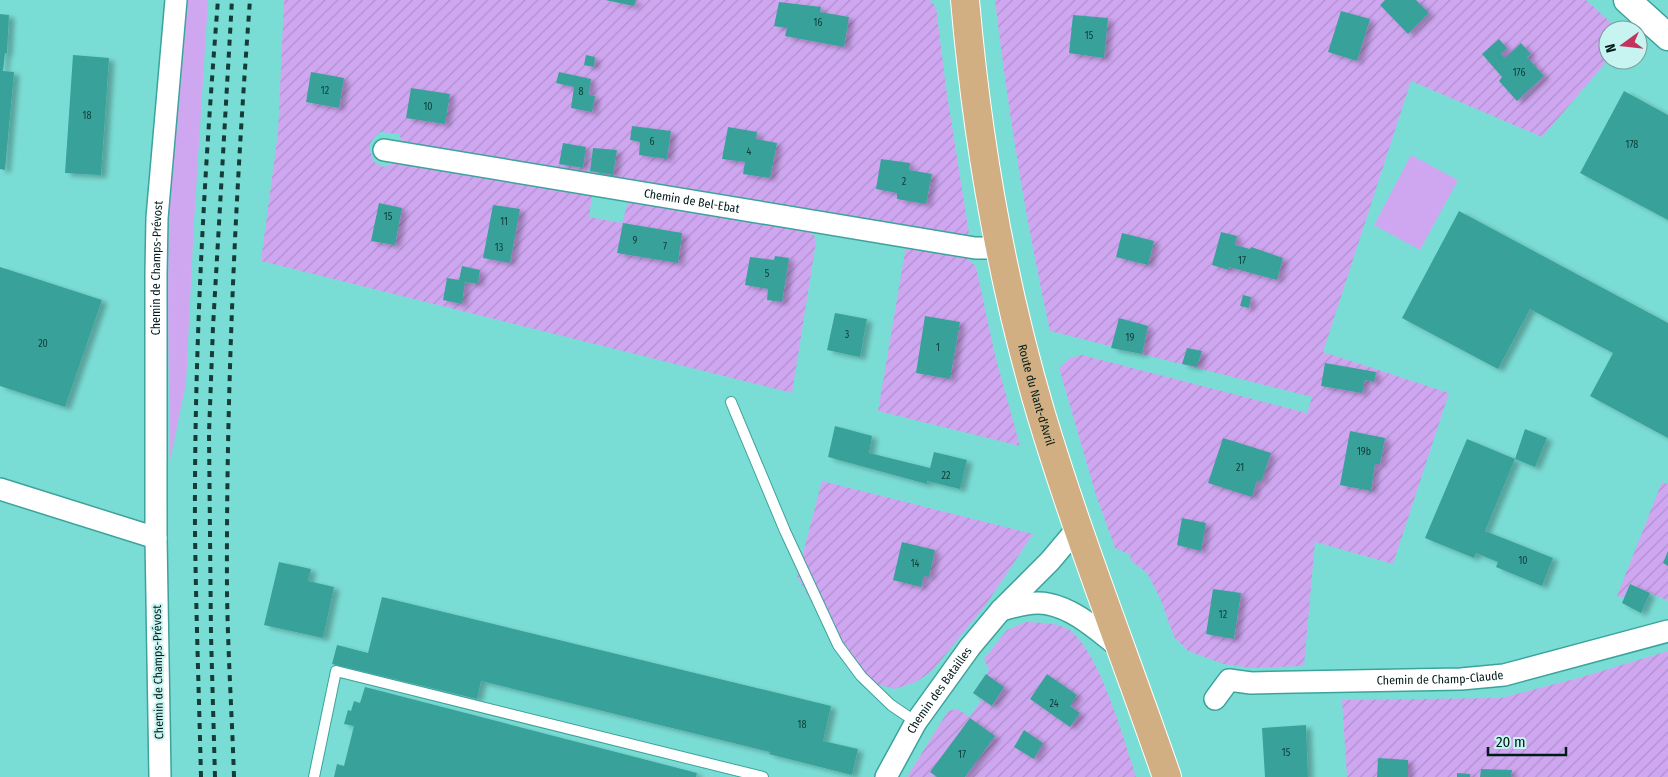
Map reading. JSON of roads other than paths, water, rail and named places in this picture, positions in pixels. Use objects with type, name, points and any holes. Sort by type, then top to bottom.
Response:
[{"type":"main road","name":"Route du Nant-d'Avril","points":[[965,0],[971,67],[985,162],[1001,248],[1026,358],[1077,529],[1168,777]]},
{"type":"street","name":"Chemin de Champs-Prévost","points":[[160,777],[156,538],[156,273],[157,227],[176,0]]},
{"type":"street","points":[[1627,0],[1668,37]]},
{"type":"street","name":"Chemin de Bel-Ebat","points":[[384,150],[974,248],[1001,248]]},
{"type":"street","points":[[0,489],[156,538]]},
{"type":"street","name":"Chemin des Batailles","points":[[886,777],[916,722],[960,660],[1001,610],[1050,561],[1077,529]]},
{"type":"street","points":[[1001,610],[1028,604],[1047,604],[1057,607],[1081,619],[1119,647]]},
{"type":"street","name":"Chemin de Champ-Claude","points":[[1215,699],[1229,680],[1251,683],[1331,682],[1462,679],[1504,675],[1668,631]]},
{"type":"lane","points":[[731,402],[785,531],[838,645],[867,682],[891,705],[916,722]]},
{"type":"lane","points":[[314,777],[336,671],[763,777]]},
{"type":"railway","points":[[201,777],[195,531],[196,398],[204,199],[218,0]]},
{"type":"railway","points":[[215,777],[211,635],[209,433],[213,327],[232,0]]},
{"type":"railway","points":[[234,777],[227,593],[228,445],[236,222],[250,0]]}]
